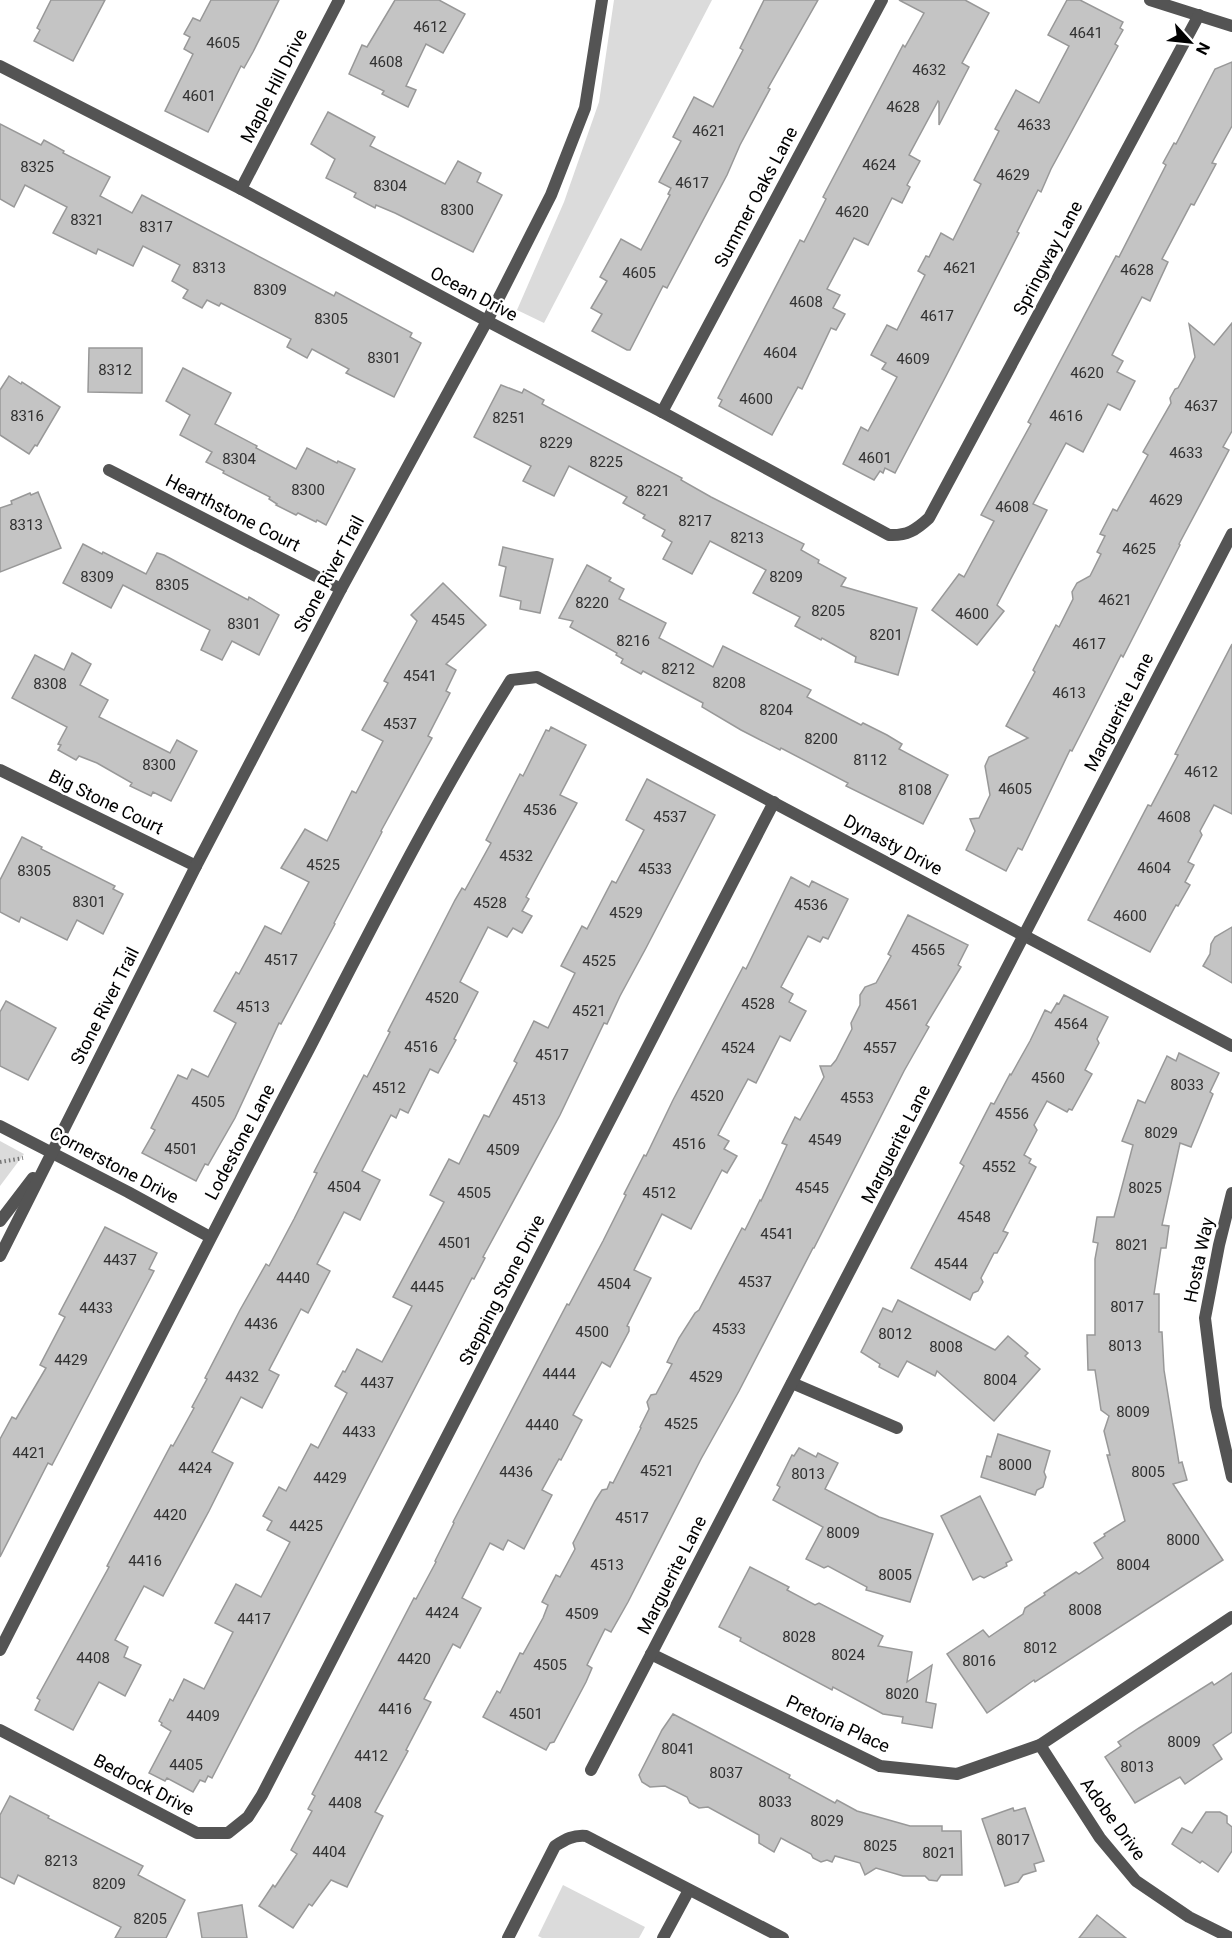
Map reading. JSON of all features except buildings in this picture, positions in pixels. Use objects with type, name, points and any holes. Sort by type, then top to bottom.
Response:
[{"type":"street","name":"Maple Hill Drive","points":[[241,189],[339,0]]},
{"type":"street","name":"Stone River Trail","points":[[0,1256],[196,866],[341,589],[487,321],[551,195],[585,108],[602,0]]},
{"type":"street","name":"Summer Oaks Lane","points":[[662,412],[882,0]]},
{"type":"street","points":[[1150,0],[1232,26]]},
{"type":"street","name":"Springway Lane","points":[[929,518],[1199,15]]},
{"type":"street","name":"Ocean Drive","points":[[0,66],[241,189],[889,535],[902,536],[915,531],[929,518]]},
{"type":"street","name":"Hearthstone Court","points":[[109,470],[341,589]]},
{"type":"street","name":"Marguerite Lane","points":[[591,1770],[1232,534]]},
{"type":"street","name":"Dynasty Drive","points":[[537,677],[1232,1046]]},
{"type":"street","name":"Lodestone Lane","points":[[0,1650],[210,1237],[473,739],[511,680],[537,677]]},
{"type":"street","name":"Big Stone Court","points":[[0,770],[196,866]]},
{"type":"street","name":"Stepping Stone Drive","points":[[262,1794],[774,802]]},
{"type":"street","name":"Cornerstone Drive","points":[[0,1126],[210,1237]]},
{"type":"street","name":"Stone River Trail","points":[[0,1221],[52,1153]]},
{"type":"street","name":"Hosta Way","points":[[1232,1193],[1205,1318],[1216,1407],[1232,1477]]},
{"type":"street","points":[[792,1383],[897,1428]]},
{"type":"street","name":"Pretoria Place","points":[[651,1654],[880,1766],[957,1774],[1040,1744],[1232,1617]]},
{"type":"street","name":"Bedrock Drive","points":[[0,1730],[197,1833],[228,1833],[248,1817],[262,1794]]},
{"type":"street","name":"Adobe Drive","points":[[1040,1744],[1100,1838],[1136,1881],[1189,1917],[1231,1938]]},
{"type":"street","points":[[508,1938],[555,1846],[567,1838],[578,1835],[586,1836],[783,1938]]},
{"type":"street","points":[[663,1938],[689,1890]]},
{"type":"shaded area","points":[[614,0],[712,0],[544,323],[517,310],[564,202],[599,102]]},
{"type":"shaded area","points":[[0,1141],[24,1154],[0,1186]]},
{"type":"shaded area","points":[[563,1885],[645,1927],[639,1938],[542,1938],[538,1936]]}]
